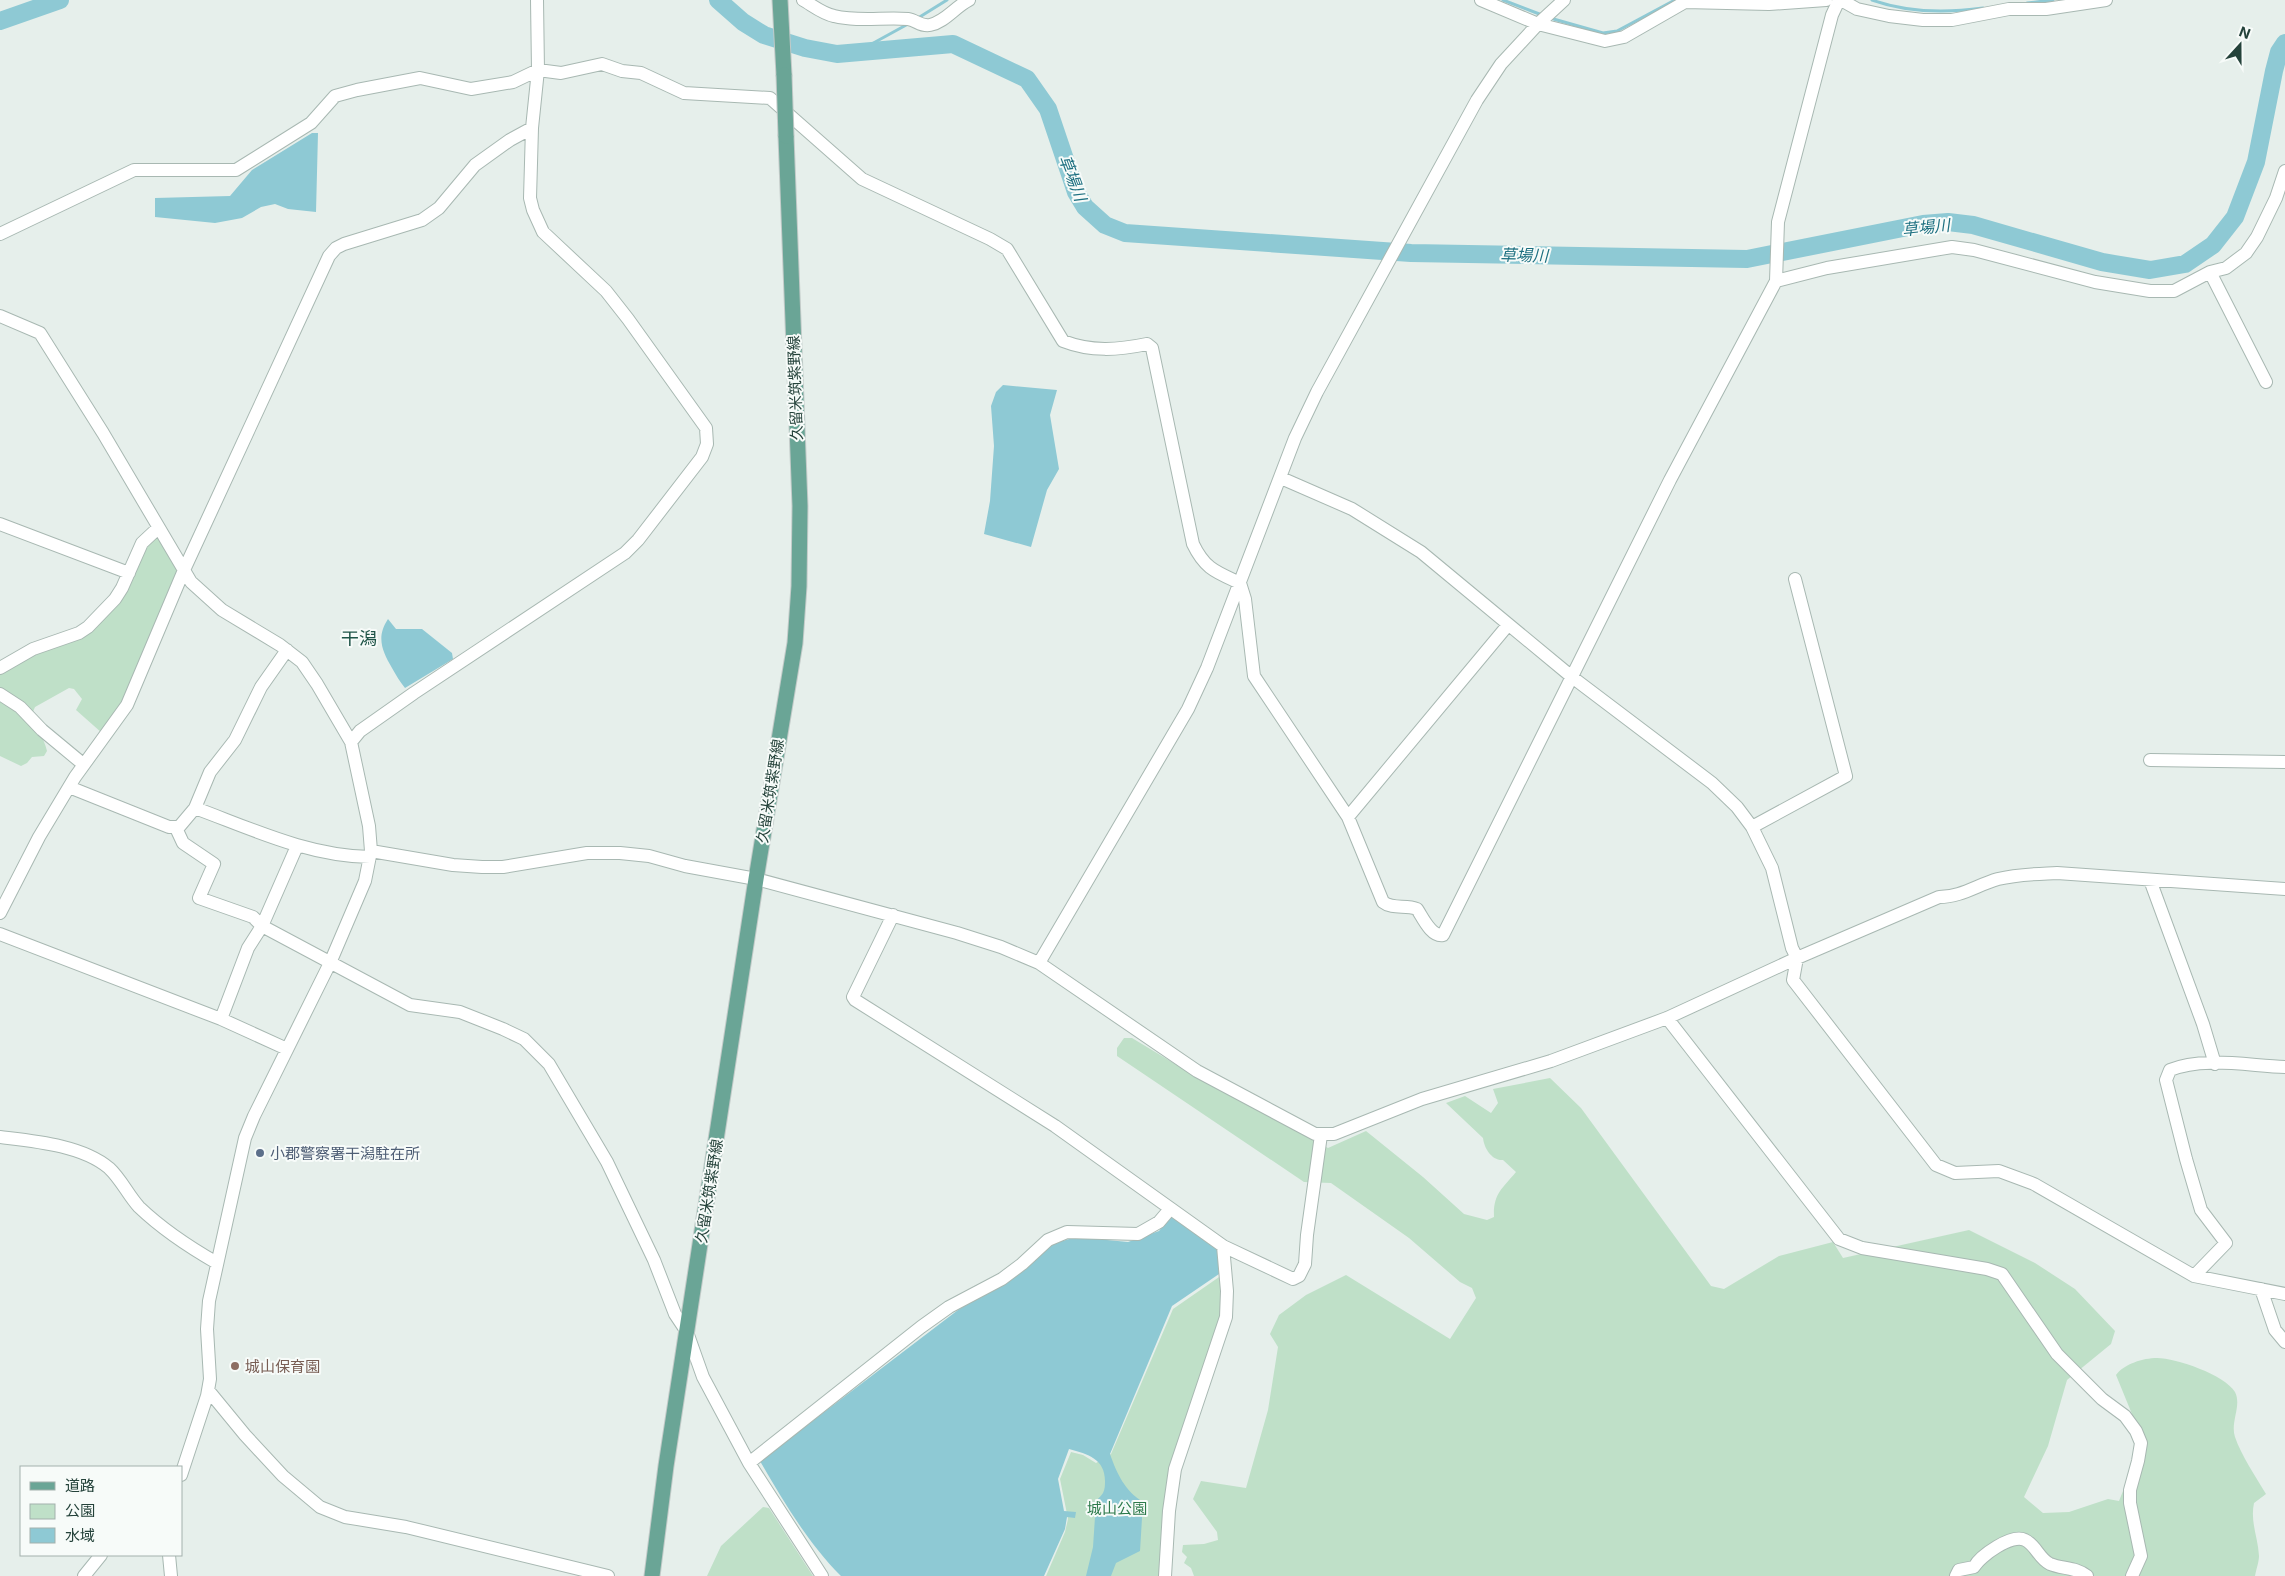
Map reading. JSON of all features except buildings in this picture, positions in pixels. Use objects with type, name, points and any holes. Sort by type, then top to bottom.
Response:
[{"type":"main road","name":"久留米筑紫野線","points":[[652,1576],[756,879],[795,643],[799,586],[800,506],[780,0]]},
{"type":"street","points":[[351,742],[360,732],[414,693],[625,553],[638,540],[697,464],[707,444],[706,428],[628,319],[606,291],[543,232],[533,210],[530,198],[532,128],[538,70],[537,0]]},
{"type":"street","points":[[803,0],[832,16],[910,19],[923,25],[930,25],[943,19],[959,5],[969,0]]},
{"type":"street","points":[[1038,963],[1188,709],[1207,668],[1281,478],[1294,438],[1411,218],[1477,100],[1501,64],[1538,24],[1564,0]]},
{"type":"street","points":[[1487,1],[1538,24],[1605,41],[1624,37],[1685,2],[1770,4],[1826,0]]},
{"type":"street","points":[[0,234],[134,170],[236,170],[311,123],[335,96],[420,78],[471,88],[513,82],[538,70],[561,73],[602,64],[622,71],[641,73],[684,93],[770,98],[862,179],[990,239],[1006,249],[1063,341],[1073,345],[1115,350],[1147,344],[1152,348],[1194,544],[1200,559],[1211,569],[1240,582],[1245,599],[1254,676],[1348,817],[1383,902],[1392,907],[1406,906],[1417,909],[1434,934],[1440,936],[1443,934],[1670,480],[1776,281],[1778,222],[1832,15],[1840,0],[1856,9],[1889,16],[1932,20],[1952,20],[2009,9],[2046,8],[2106,0]]},
{"type":"street","points":[[0,913],[39,837],[68,788],[83,764],[127,705],[184,570],[329,256],[344,244],[422,220],[439,208],[476,165],[510,140],[532,128]]},
{"type":"street","points":[[1776,281],[1827,268],[1952,247],[1974,250],[2095,282],[2150,291],[2174,291],[2210,272],[2226,268],[2246,252],[2257,237],[2276,198],[2285,171]]},
{"type":"street","points":[[2210,272],[2266,382]]},
{"type":"street","points":[[0,316],[40,333],[102,433],[190,582],[222,610],[302,662],[351,742],[368,818],[371,854],[365,881],[330,963],[245,1138],[217,1263],[207,1329],[209,1355],[208,1390],[182,1472]]},
{"type":"street","points":[[1281,478],[1352,510],[1420,552],[1572,678],[1712,784],[1737,807],[1752,827],[1772,868],[1796,958],[1793,980],[1936,1165],[1955,1173],[1999,1172],[2034,1184],[2194,1276],[2285,1294]]},
{"type":"street","points":[[0,524],[129,573]]},
{"type":"street","points":[[0,668],[34,650],[79,633],[88,627],[115,600],[142,544],[157,529]]},
{"type":"street","points":[[1752,827],[1846,776],[1795,578]]},
{"type":"street","points":[[1348,817],[1508,624]]},
{"type":"street","points":[[176,828],[195,808],[210,772],[235,740],[261,687],[286,650]]},
{"type":"street","points":[[0,694],[20,706],[42,730],[83,764]]},
{"type":"street","points":[[2150,760],[2285,762]]},
{"type":"street","points":[[68,788],[176,828],[183,843],[214,864],[200,898],[253,917],[262,926],[410,1005],[460,1012],[483,1020],[524,1039],[536,1050],[555,1072],[607,1162],[654,1260],[675,1314],[687,1332],[704,1377],[749,1463],[822,1576]]},
{"type":"street","points":[[195,808],[297,846],[346,856],[371,854],[452,865],[482,867],[503,867],[588,853],[620,853],[648,856],[685,866],[756,879],[976,939],[1038,963],[1197,1071],[1297,1125],[1321,1135],[1334,1134],[1422,1099],[1552,1061],[1667,1018],[1796,958],[1938,897],[1953,897],[1998,879],[2022,874],[2057,873],[2285,889]]},
{"type":"street","points":[[221,1019],[248,948],[262,926],[297,846]]},
{"type":"street","points":[[2150,880],[2204,1024],[2215,1064]]},
{"type":"street","points":[[893,915],[854,997],[855,1000],[1055,1126],[1223,1246],[1293,1279],[1299,1276],[1305,1264],[1307,1235],[1321,1135]]},
{"type":"street","points":[[0,934],[221,1019],[287,1049]]},
{"type":"street","points":[[1667,1018],[1840,1240],[1862,1248],[1987,1269],[2002,1274],[2057,1354],[2102,1399],[2125,1416],[2136,1431],[2141,1442],[2130,1490],[2130,1503],[2141,1556],[2132,1576]]},
{"type":"street","points":[[2194,1276],[2226,1243],[2201,1210],[2166,1080],[2170,1070],[2183,1064],[2203,1062],[2285,1068]]},
{"type":"street","points":[[0,1137],[51,1144],[94,1158],[108,1168],[138,1206],[157,1223],[217,1263]]},
{"type":"street","points":[[749,1463],[921,1327],[949,1308],[1002,1279],[1048,1240],[1067,1232],[1138,1234],[1160,1222],[1170,1209]]},
{"type":"street","points":[[1165,1576],[1169,1510],[1175,1469],[1226,1317],[1227,1292],[1223,1246]]},
{"type":"street","points":[[2261,1289],[2275,1330],[2285,1342]]},
{"type":"street","points":[[208,1390],[283,1476],[320,1507],[345,1517],[406,1527],[608,1576]]},
{"type":"street","points":[[1956,1576],[1959,1570],[1974,1568],[1978,1560],[2008,1540],[2020,1538],[2027,1540],[2038,1555],[2050,1564],[2082,1572],[2087,1576]]},
{"type":"street","points":[[84,1576],[100,1556]]},
{"type":"street","points":[[169,1556],[171,1576]]},
{"type":"green space","points":[[155,537],[160,540],[179,573],[130,691],[102,733],[76,710],[82,699],[74,689],[69,688],[35,707],[32,714],[46,746],[47,751],[44,756],[32,757],[21,766],[0,756],[0,674],[11,666],[56,645],[83,637],[145,546]]},
{"type":"green space","points":[[1124,1038],[1132,1038],[1205,1082],[1328,1148],[1366,1131],[1423,1177],[1464,1214],[1487,1220],[1494,1217],[1497,1197],[1516,1172],[1503,1160],[1492,1156],[1485,1146],[1483,1138],[1446,1103],[1465,1096],[1491,1113],[1498,1103],[1493,1089],[1550,1078],[1581,1108],[1711,1286],[1724,1289],[1779,1256],[1833,1242],[1843,1258],[1969,1230],[2035,1263],[2075,1289],[2115,1331],[2111,1344],[2067,1380],[2048,1446],[2024,1497],[2043,1513],[2069,1512],[2108,1499],[2119,1501],[2143,1441],[2116,1375],[2134,1362],[2146,1359],[2157,1358],[2187,1364],[2221,1380],[2230,1386],[2237,1397],[2234,1426],[2235,1437],[2266,1494],[2254,1503],[2253,1510],[2259,1556],[2255,1576],[1194,1576],[1191,1568],[1184,1563],[1187,1557],[1182,1552],[1183,1545],[1204,1544],[1218,1540],[1217,1532],[1193,1499],[1201,1481],[1246,1488],[1268,1410],[1278,1347],[1270,1334],[1279,1315],[1306,1295],[1346,1275],[1450,1339],[1476,1298],[1472,1288],[1460,1282],[1409,1238],[1331,1183],[1304,1182],[1117,1056],[1117,1048]]},
{"type":"green space","name":"城山公園","points":[[1222,1275],[1224,1310],[1187,1424],[1161,1576],[1046,1576],[1065,1532],[1068,1519],[1060,1479],[1071,1452],[1083,1455],[1096,1463],[1111,1454],[1173,1309]]},
{"type":"green space","points":[[763,1507],[769,1508],[813,1576],[707,1576],[721,1546]]},
{"type":"water","points":[[312,133],[318,133],[316,212],[288,209],[275,204],[261,207],[242,218],[215,223],[155,217],[155,198],[230,196],[252,170]]},
{"type":"water","points":[[1003,385],[1057,390],[1050,415],[1059,469],[1047,490],[1031,547],[984,534],[990,501],[994,446],[991,406],[996,392]]},
{"type":"water","points":[[388,619],[396,629],[422,629],[452,653],[453,659],[405,688],[383,650],[381,638]]},
{"type":"water","points":[[1172,1215],[1217,1247],[1219,1274],[1172,1306],[1110,1454],[1126,1487],[1143,1502],[1140,1551],[1116,1563],[1111,1576],[1086,1576],[1093,1547],[1095,1517],[1089,1506],[1103,1493],[1105,1486],[1104,1474],[1102,1467],[1094,1459],[1069,1449],[1058,1479],[1064,1511],[1076,1512],[1075,1518],[1067,1517],[1065,1529],[1044,1576],[841,1576],[807,1535],[760,1461],[958,1310],[1025,1268],[1052,1244],[1076,1237],[1128,1242],[1159,1231]]},
{"type":"waterway","name":"草場川","points":[[0,21],[60,0]]},
{"type":"waterway","name":"草場川","points":[[718,0],[743,22],[764,35],[805,48],[837,54],[953,44],[1027,79],[1048,109],[1076,192],[1085,207],[1105,225],[1125,233],[1411,253],[1747,259],[1923,224],[1948,222],[1973,225],[2102,262],[2150,270],[2185,264],[2213,245],[2235,217],[2256,162],[2274,71],[2279,52],[2285,43]]},
{"type":"waterway","points":[[918,18],[947,0]]},
{"type":"waterway","points":[[1503,0],[1542,15]]},
{"type":"waterway","points":[[1550,18],[1603,33],[1617,31],[1675,0]]},
{"type":"waterway","points":[[1872,0],[1913,10],[1955,11],[1983,8]]},
{"type":"waterway","points":[[2027,3],[2053,0]]},
{"type":"waterway","points":[[857,52],[908,24]]},
{"type":"place","name":"小郡警察署干潟駐在所","points":[[260,1153]]},
{"type":"place","name":"城山保育園","points":[[235,1366]]},
{"type":"district","name":"干潟","points":[[359,638]]}]
